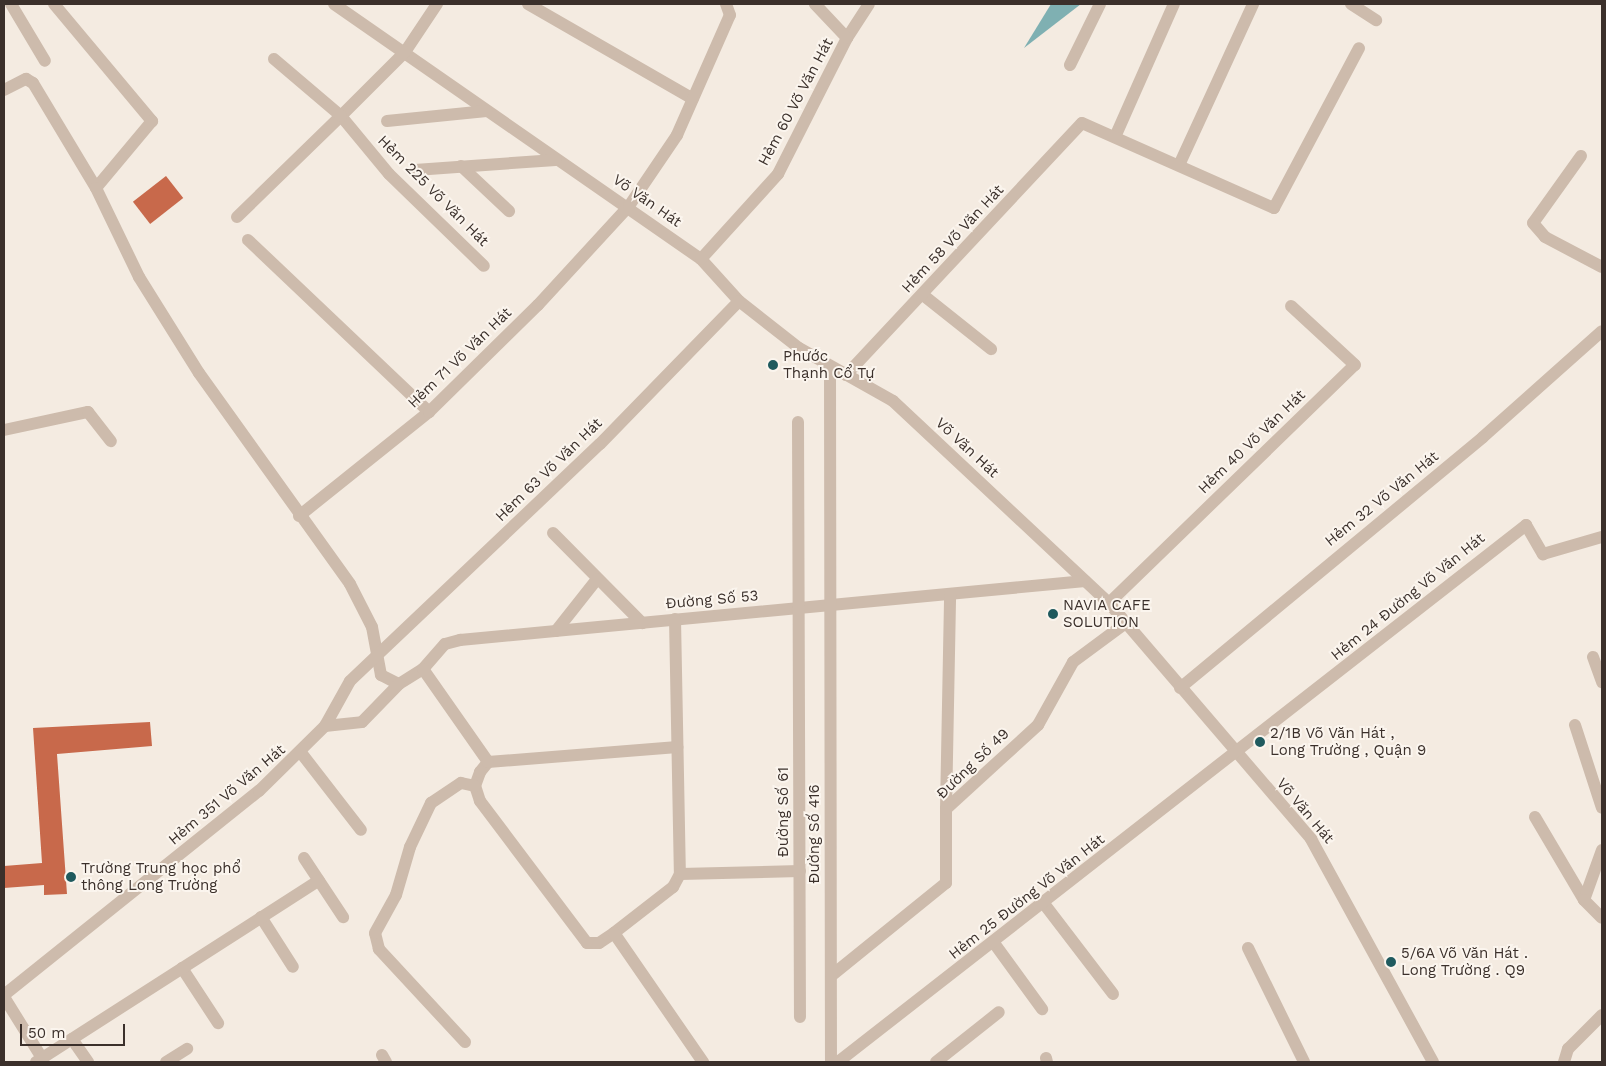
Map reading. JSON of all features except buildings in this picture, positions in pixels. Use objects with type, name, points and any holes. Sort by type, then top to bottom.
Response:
[{"type":"street","points":[[11,4],[45,61]]},
{"type":"street","points":[[54,4],[152,120],[96,188]]},
{"type":"street","name":"Võ Văn Hát","points":[[334,4],[405,52],[556,160],[629,206],[701,259],[738,301],[830,367],[893,401],[1109,603],[1127,622],[1235,755],[1311,839],[1329,866],[1433,1062]]},
{"type":"street","points":[[237,217],[405,52],[437,4]]},
{"type":"street","points":[[528,4],[693,99]]},
{"type":"street","name":"Hẻm 71 Võ Văn Hát","points":[[299,516],[429,412],[538,305],[629,206],[677,134],[730,15],[726,4]]},
{"type":"street","name":"Hẻm 60 Võ Văn Hát","points":[[701,259],[778,174],[847,38],[815,4]]},
{"type":"street","points":[[847,38],[869,4]]},
{"type":"street","points":[[1070,65],[1100,4]]},
{"type":"street","points":[[1174,4],[1115,137],[1180,163],[1274,208],[1359,48]]},
{"type":"street","points":[[1180,163],[1253,4]]},
{"type":"street","points":[[1352,4],[1376,20]]},
{"type":"street","name":"Hẻm 225 Võ Văn Hát","points":[[274,59],[341,116],[389,174],[484,266]]},
{"type":"street","points":[[4,90],[26,79],[33,83],[96,188],[144,285],[199,374],[299,516],[350,584],[372,627],[375,656],[381,675],[398,684],[362,722],[325,726]]},
{"type":"street","points":[[387,120],[487,111]]},
{"type":"street","name":"Hẻm 58 Võ Văn Hát","points":[[846,375],[923,295],[1082,123],[1115,137]]},
{"type":"street","points":[[1581,156],[1534,218],[1534,228],[1602,267]]},
{"type":"street","points":[[415,170],[556,160]]},
{"type":"street","points":[[461,166],[509,211]]},
{"type":"street","points":[[248,240],[429,412]]},
{"type":"street","points":[[923,295],[991,349]]},
{"type":"street","name":"Hẻm 63 Võ Văn Hát","points":[[325,726],[350,681],[600,444],[738,301]]},
{"type":"street","name":"Hẻm 40 Võ Văn Hát","points":[[1109,603],[1355,365],[1291,306]]},
{"type":"street","name":"Hẻm 32 Võ Văn Hát","points":[[1180,688],[1483,437],[1602,331]]},
{"type":"street","name":"Đường Số 416","points":[[830,367],[832,605],[831,1062]]},
{"type":"street","points":[[4,430],[88,412],[111,442]]},
{"type":"street","name":"Đường Số 61","points":[[798,422],[800,1017]]},
{"type":"street","name":"Hẻm 24 Đường Võ Văn Hát","points":[[1235,755],[1526,525],[1543,554],[1602,537]]},
{"type":"street","points":[[552,533],[642,623]]},
{"type":"street","points":[[556,631],[597,579]]},
{"type":"street","name":"Đường Số 53","points":[[398,684],[423,668],[445,644],[460,640],[1085,581]]},
{"type":"street","points":[[946,809],[950,594]]},
{"type":"street","points":[[488,762],[475,786],[480,801],[576,935],[587,943],[599,943],[614,933],[673,887],[680,874],[675,619]]},
{"type":"street","name":"Đường Số 49","points":[[831,976],[946,883],[946,809],[1038,725],[1073,662],[1127,622]]},
{"type":"street","points":[[1593,657],[1602,682]]},
{"type":"street","points":[[423,668],[488,762]]},
{"type":"street","points":[[1575,725],[1602,808]]},
{"type":"street","name":"Hẻm 351 Võ Văn Hát","points":[[4,996],[302,754],[325,726]]},
{"type":"street","points":[[488,762],[677,747]]},
{"type":"street","points":[[302,754],[362,830]]},
{"type":"street","name":"Hẻm 25 Đường Võ Văn Hát","points":[[838,1062],[1046,905],[1235,755]]},
{"type":"street","points":[[465,1042],[378,949],[375,933],[396,896],[410,847],[431,803],[461,783],[475,786]]},
{"type":"street","points":[[1535,816],[1584,900],[1602,918]]},
{"type":"street","points":[[1584,900],[1602,850]]},
{"type":"street","points":[[304,858],[343,917]]},
{"type":"street","points":[[680,874],[800,871]]},
{"type":"street","points":[[4,996],[39,1060],[319,880]]},
{"type":"street","points":[[1046,905],[1113,994]]},
{"type":"street","points":[[261,917],[293,968]]},
{"type":"street","points":[[614,933],[703,1062]]},
{"type":"street","points":[[994,944],[1042,1009]]},
{"type":"street","points":[[1248,948],[1304,1062]]},
{"type":"street","points":[[182,968],[218,1023]]},
{"type":"street","points":[[936,1062],[999,1012]]},
{"type":"street","points":[[1564,1062],[1568,1049],[1602,1015]]},
{"type":"street","points":[[72,1039],[88,1062]]},
{"type":"street","points":[[166,1062],[188,1049]]},
{"type":"water","points":[[1051,4],[1081,4],[1024,48]]},
{"type":"place","name":"Phước Thạnh Cổ Tự","points":[[773,365]]},
{"type":"place","name":"NAVIA CAFE SOLUTION","points":[[1053,614]]},
{"type":"place","name":"2/1B Võ Văn Hát , Long Trường , Quận 9","points":[[1260,742]]},
{"type":"place","name":"Trường Trung học phổ thông Long Trường","points":[[71,877]]},
{"type":"place","name":"5/6A Võ Văn Hát . Long Trường . Q9","points":[[1391,962]]}]
